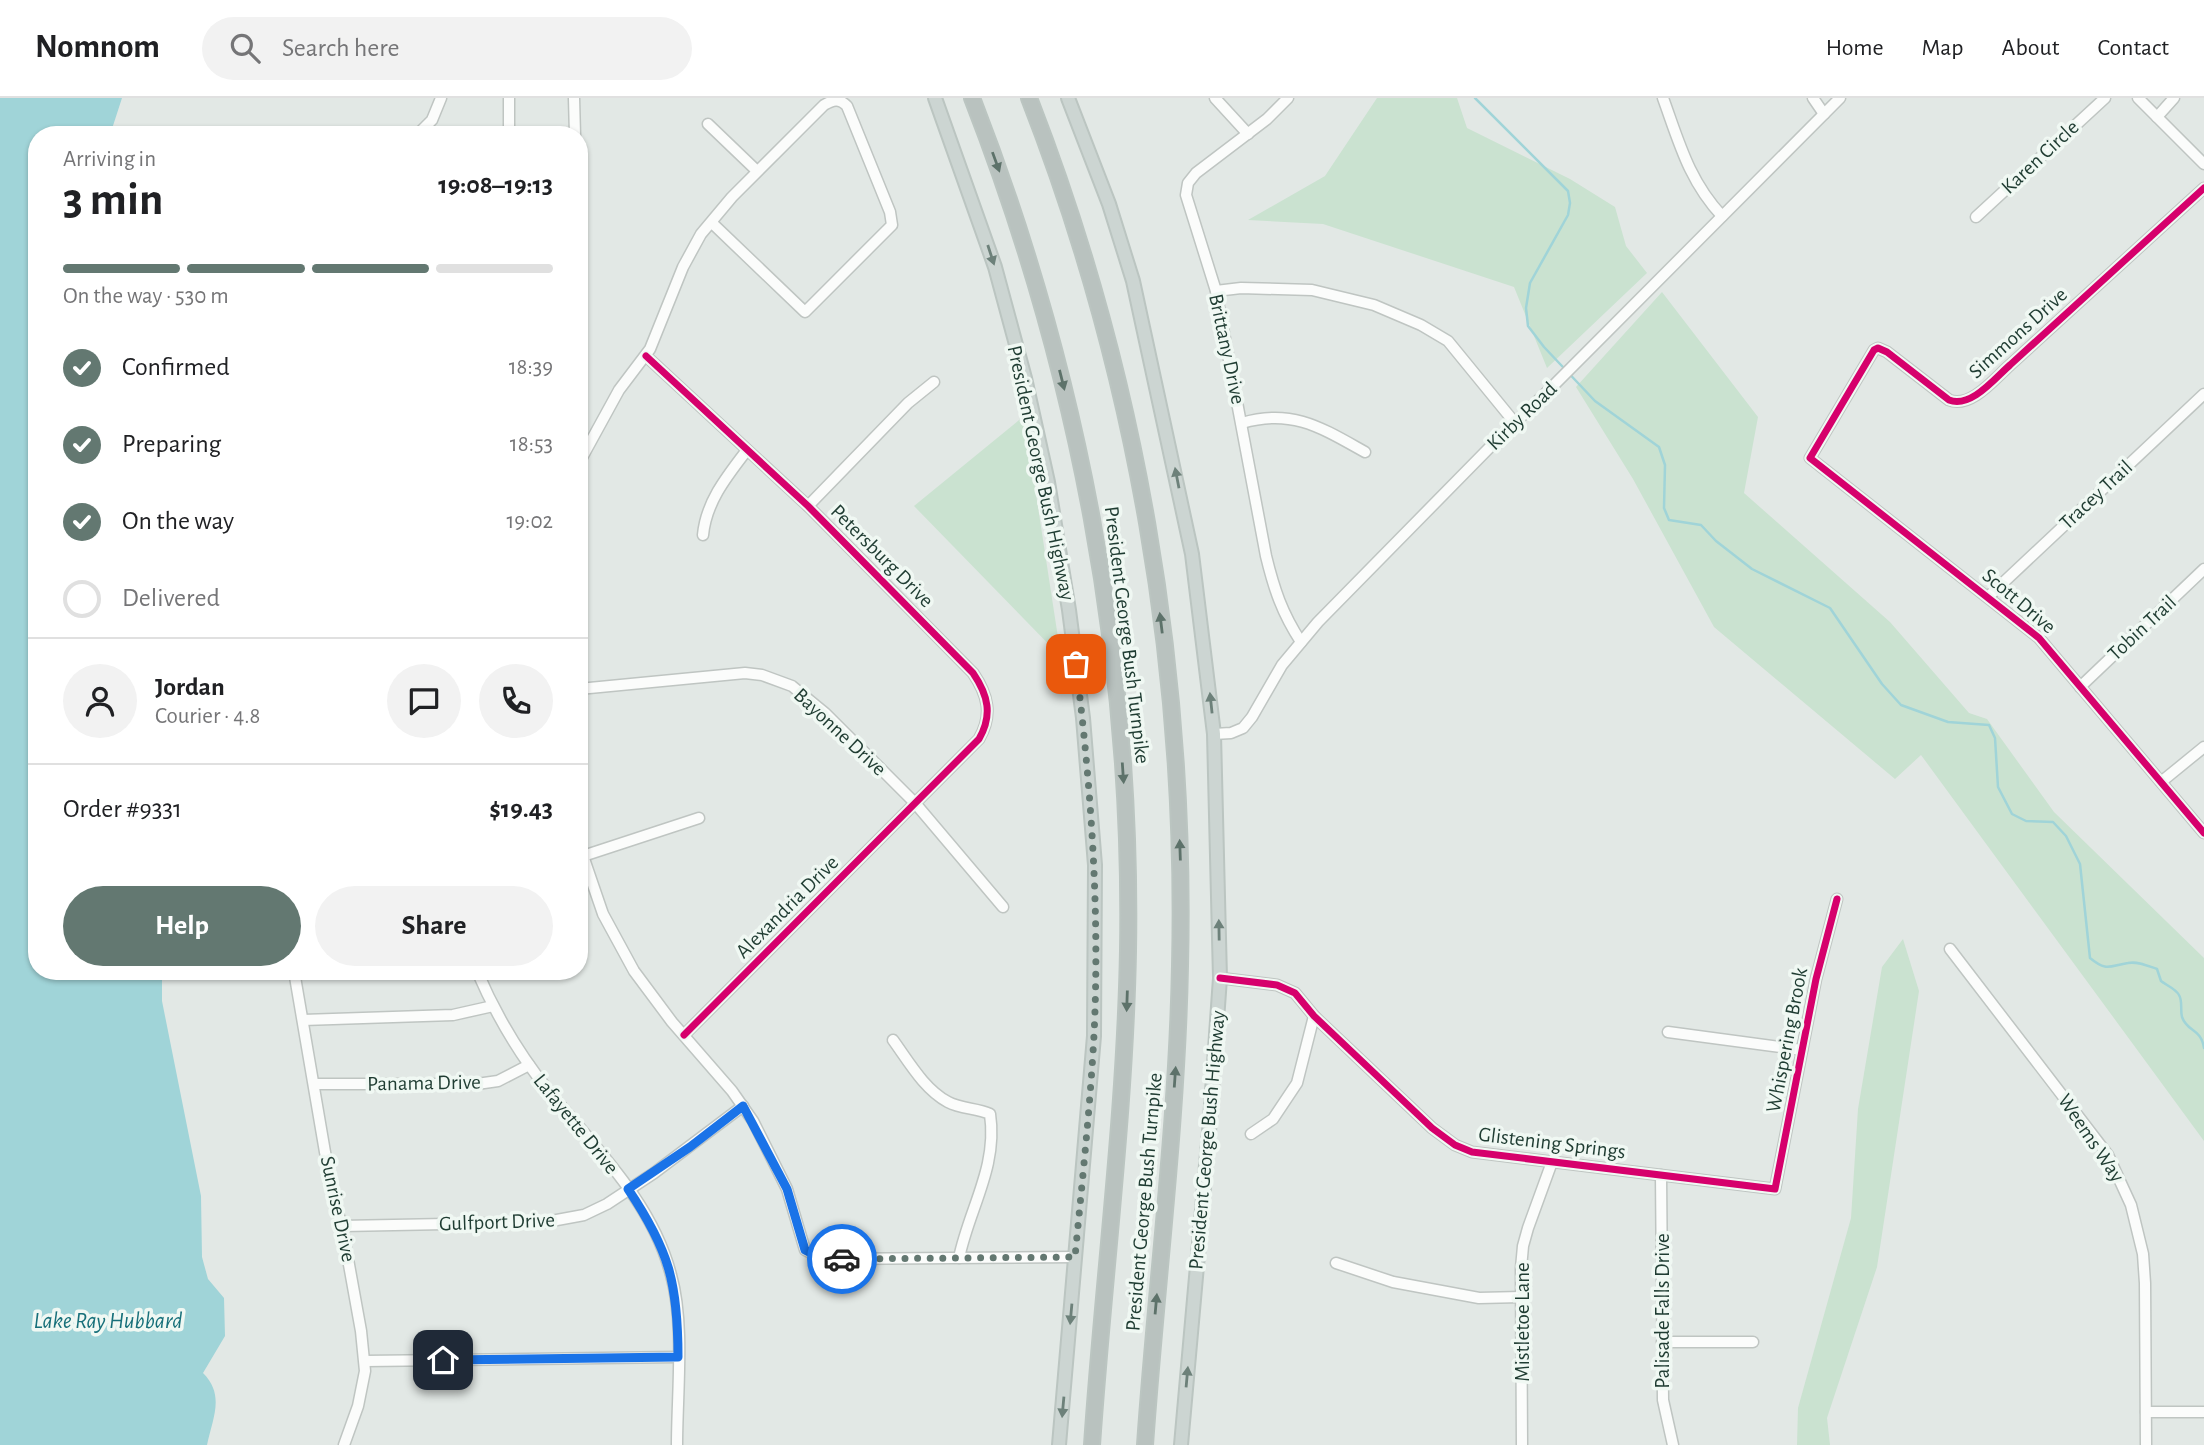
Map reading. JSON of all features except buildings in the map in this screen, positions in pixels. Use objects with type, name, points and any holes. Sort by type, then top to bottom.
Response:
[{"type":"highway","name":"President George Bush Turnpike","points":[[972,98],[1023,242],[1067,397],[1095,533],[1118,705],[1127,843],[1127,994],[1092,1445]]},
{"type":"highway","name":"President George Bush Turnpike","points":[[1029,98],[1089,275],[1124,410],[1150,547],[1172,719],[1180,858],[1180,996],[1144,1445]]},
{"type":"main road","name":"President George Bush Highway","points":[[935,98],[995,267],[1025,378],[1048,482],[1079,691],[1095,865],[1094,1036],[1059,1445]]},
{"type":"main road","name":"President George Bush Highway","points":[[1068,98],[1109,204],[1136,293],[1192,554],[1214,734],[1220,978],[1181,1445]]},
{"type":"street","points":[[426,126],[432,120],[441,98]]},
{"type":"street","points":[[509,98],[509,126]]},
{"type":"street","points":[[575,98],[575,126]]},
{"type":"street","points":[[1215,98],[1248,134]]},
{"type":"street","name":"Brittany Drive","points":[[1288,98],[1248,134],[1196,173],[1188,183],[1186,195],[1216,291],[1266,556],[1276,595],[1285,617],[1301,642]]},
{"type":"street","points":[[1663,98],[1694,179],[1705,198],[1722,216]]},
{"type":"street","points":[[1813,98],[1824,114]]},
{"type":"street","name":"Kirby Road","points":[[1214,734],[1231,733],[1243,728],[1282,665],[1301,642],[1515,423],[1840,98]]},
{"type":"street","name":"Karen Circle","points":[[1976,217],[2105,98]]},
{"type":"street","points":[[2138,98],[2204,164]]},
{"type":"street","points":[[2157,117],[2174,98]]},
{"type":"street","points":[[588,444],[619,390],[646,356],[692,248],[717,212],[824,104],[839,100],[847,106],[892,225],[805,312],[711,222]]},
{"type":"street","points":[[708,124],[757,171]]},
{"type":"street","name":"Simmons Drive","points":[[1810,458],[1874,349],[1882,349],[1950,400],[1965,401],[2002,372],[2204,188]]},
{"type":"street","points":[[1216,291],[1241,288],[1312,290],[1374,305],[1421,324],[1448,341],[1515,423]]},
{"type":"street","name":"Petersburg Drive","points":[[646,356],[808,506],[973,673],[982,687],[989,711],[987,726],[979,739],[915,803]]},
{"type":"street","points":[[808,506],[899,412],[934,382]]},
{"type":"street","name":"Tracey Trail","points":[[1989,596],[2204,394]]},
{"type":"street","points":[[1242,423],[1271,417],[1301,420],[1323,428],[1365,452]]},
{"type":"street","points":[[703,535],[704,521],[716,495],[747,450]]},
{"type":"street","name":"Scott Drive","points":[[1810,458],[1989,596],[2039,638],[2204,833]]},
{"type":"street","name":"Tobin Trail","points":[[2080,687],[2204,569]]},
{"type":"street","name":"Bayonne Drive","points":[[588,688],[745,673],[762,675],[792,686],[915,803],[1003,907]]},
{"type":"street","points":[[2161,782],[2204,747]]},
{"type":"street","name":"Alexandria Drive","points":[[684,1035],[915,803]]},
{"type":"street","points":[[588,854],[699,818]]},
{"type":"street","points":[[588,870],[603,914],[642,981],[743,1106],[787,1189],[805,1250],[823,1259],[1075,1257]]},
{"type":"street","name":"Whispering Brook","points":[[1775,1189],[1816,979],[1838,899]]},
{"type":"street","name":"Weems Way","points":[[1950,949],[2108,1155],[2124,1187],[2143,1254],[2146,1445]]},
{"type":"street","name":"Glistening Springs","points":[[1220,978],[1277,985],[1295,993],[1314,1016],[1432,1128],[1455,1145],[1472,1152],[1775,1189]]},
{"type":"street","name":"Sunrise Drive","points":[[296,980],[365,1361],[363,1386],[344,1445]]},
{"type":"street","name":"Lafayette Drive","points":[[481,980],[493,1006],[529,1065],[628,1189],[656,1235],[676,1297],[677,1445]]},
{"type":"street","points":[[303,1020],[453,1014],[493,1006]]},
{"type":"street","points":[[1251,1133],[1273,1119],[1297,1083],[1314,1016]]},
{"type":"street","points":[[1668,1032],[1802,1049]]},
{"type":"street","points":[[893,1040],[938,1095],[960,1107],[990,1114],[991,1147],[988,1169],[963,1236],[959,1258]]},
{"type":"street","name":"Panama Drive","points":[[315,1084],[477,1084],[498,1080],[529,1065]]},
{"type":"street","name":"Gulfport Drive","points":[[342,1226],[480,1224],[565,1220],[584,1215],[607,1204],[690,1147],[743,1106]]},
{"type":"street","name":"Mistletoe Lane","points":[[1522,1445],[1523,1246],[1552,1162]]},
{"type":"street","name":"Palisade Falls Drive","points":[[1661,1175],[1662,1400],[1673,1445]]},
{"type":"street","points":[[1336,1263],[1393,1282],[1479,1298],[1521,1297]]},
{"type":"street","points":[[1662,1342],[1754,1342]]},
{"type":"street","points":[[365,1361],[678,1357]]},
{"type":"street","points":[[2146,1412],[2204,1412]]},
{"type":"green space","points":[[1377,98],[1457,98],[1467,128],[1570,179],[1615,207],[1626,246],[1647,273],[1547,368],[1514,287],[1323,224],[1248,220],[1325,176]]},
{"type":"green space","points":[[1662,292],[1758,417],[1744,493],[1890,622],[1969,713],[1987,719],[2054,812],[2204,958],[2204,1141],[1921,755],[1895,779],[1714,627],[1633,479],[1576,387]]},
{"type":"green space","points":[[1024,416],[1061,657],[914,506]]},
{"type":"green space","points":[[1903,939],[1919,991],[1877,1267],[1827,1418],[1830,1445],[1797,1445],[1798,1408],[1851,1218],[1858,1109],[1882,967]]},
{"type":"water","name":"Lake Ray Hubbard","points":[[0,98],[122,98],[113,126],[28,126],[28,980],[162,980],[162,1001],[201,1196],[202,1257],[208,1279],[224,1298],[225,1336],[203,1373],[210,1381],[216,1398],[207,1445],[0,1445]]},
{"type":"waterway","points":[[1475,98],[1568,191],[1568,215],[1530,283],[1526,308],[1528,326],[1595,401],[1659,447],[1665,465],[1664,508],[1669,520],[1701,525],[1716,541],[1752,569],[1830,608],[1882,684],[1901,705],[1948,722],[1989,725],[1995,738],[1998,787],[2012,814],[2026,821],[2053,822],[2066,836],[2080,864],[2090,958],[2104,967],[2135,963],[2157,969],[2161,981],[2179,995],[2184,1022],[2197,1033],[2204,1048]]},
{"type":"cycle path","points":[[2204,188],[1990,384],[1966,400],[1949,400],[1887,352],[1878,348],[1874,350],[1810,458],[2039,638],[2204,833]]},
{"type":"cycle path","points":[[646,356],[808,506],[973,673],[987,705],[986,722],[979,739],[684,1035]]},
{"type":"cycle path","points":[[1220,978],[1277,985],[1295,993],[1314,1016],[1432,1128],[1455,1145],[1472,1152],[1775,1189],[1816,979],[1837,899]]},
{"type":"way so far","points":[[842,1259],[1075,1257],[1094,1036],[1096,938],[1095,865],[1076,664]]},
{"type":"route","points":[[443,1360],[678,1357],[676,1297],[671,1275],[656,1235],[628,1189],[715,1130],[743,1106],[778,1168],[795,1209],[805,1250],[823,1259],[842,1259]]}]
